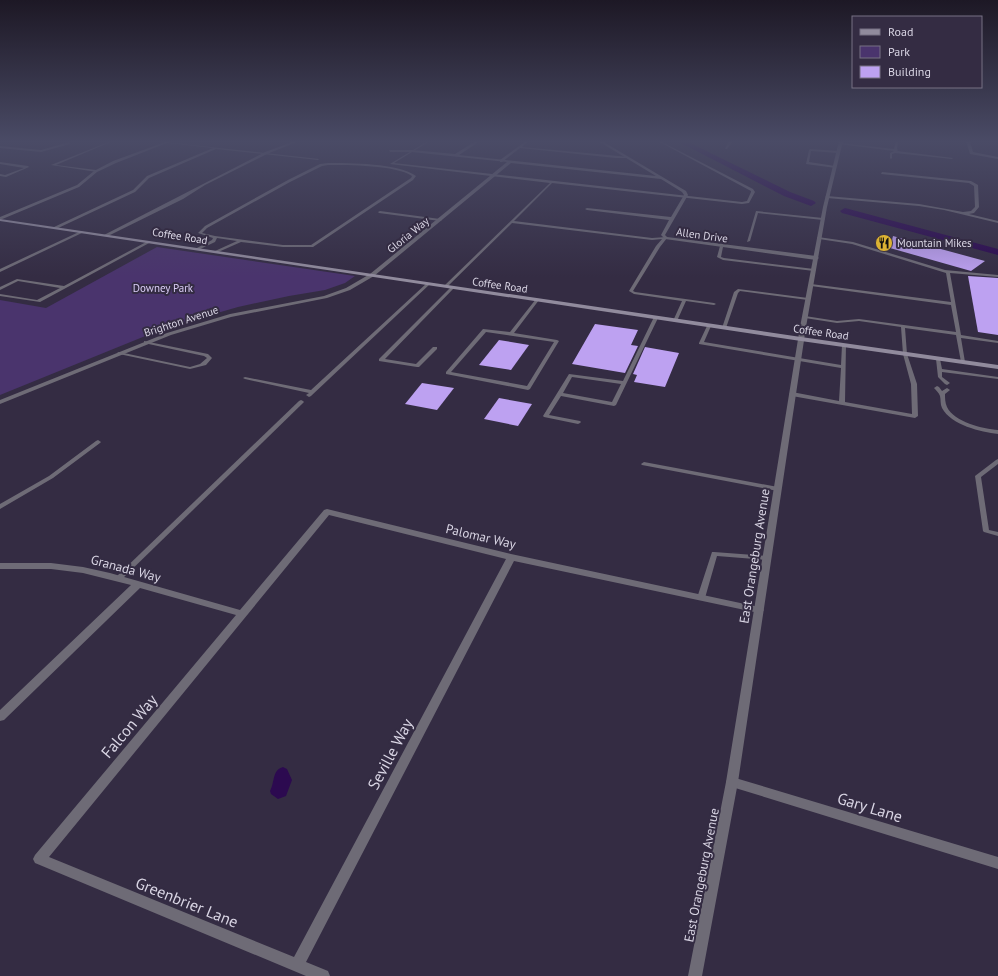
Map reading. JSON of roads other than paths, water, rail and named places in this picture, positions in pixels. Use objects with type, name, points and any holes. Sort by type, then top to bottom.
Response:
[{"type":"main road","name":"Coffee Road","points":[[0,219],[801,340],[998,367]]},
{"type":"street","points":[[0,219],[77,187]]},
{"type":"street","points":[[106,235],[201,187]]},
{"type":"street","name":"Gloria Way","points":[[372,275],[481,187]]},
{"type":"street","points":[[677,187],[684,191],[686,195],[684,198]]},
{"type":"street","name":"East Orangeburg Avenue","points":[[695,976],[732,782],[792,394],[808,299],[830,187]]},
{"type":"street","points":[[964,214],[972,212],[977,207],[978,197],[976,187]]},
{"type":"street","points":[[827,197],[919,205],[998,222]]},
{"type":"street","name":"Allen Drive","points":[[684,198],[663,235],[665,238],[721,247],[816,258]]},
{"type":"street","points":[[587,209],[672,219]]},
{"type":"street","name":"Brighton Avenue","points":[[0,402],[146,342],[230,316],[326,297],[348,289],[372,275]]},
{"type":"street","name":"Palomar Way","points":[[243,614],[327,512],[511,557],[758,610]]},
{"type":"street","name":"Seville Way","points":[[296,965],[511,557]]},
{"type":"street","name":"Granada Way","points":[[0,566],[57,567],[83,570],[119,578],[243,614]]},
{"type":"street","points":[[0,717],[138,584]]},
{"type":"street","name":"Falcon Way","points":[[39,859],[243,614]]},
{"type":"street","name":"Gary Lane","points":[[732,782],[998,863]]},
{"type":"street","name":"Greenbrier Lane","points":[[39,859],[322,976]]},
{"type":"lane","points":[[55,228],[129,194],[138,187]]},
{"type":"lane","points":[[279,187],[200,231],[200,233],[215,237],[283,246],[312,246],[401,187]]},
{"type":"lane","points":[[446,286],[547,187]]},
{"type":"lane","points":[[582,187],[742,203],[748,202],[753,192],[746,187]]},
{"type":"lane","points":[[380,212],[440,220]]},
{"type":"lane","points":[[748,241],[757,212],[823,219]]},
{"type":"lane","points":[[511,222],[652,239],[665,238]]},
{"type":"lane","points":[[0,271],[82,232]]},
{"type":"lane","points":[[197,249],[214,241],[215,237]]},
{"type":"lane","points":[[665,238],[658,246],[631,291],[634,293],[714,304]]},
{"type":"lane","points":[[820,238],[852,243],[946,271],[998,276]]},
{"type":"lane","points":[[216,252],[241,240]]},
{"type":"lane","points":[[0,295],[38,301],[150,242]]},
{"type":"lane","points":[[721,247],[719,257],[723,259],[814,270]]},
{"type":"lane","points":[[946,271],[948,272],[963,362]]},
{"type":"lane","points":[[0,289],[17,280],[64,287]]},
{"type":"lane","points":[[245,378],[311,394],[428,284]]},
{"type":"lane","points":[[811,285],[953,304]]},
{"type":"lane","points":[[435,348],[417,366],[381,360],[452,288]]},
{"type":"lane","points":[[724,328],[736,292],[739,290],[808,299]]},
{"type":"lane","points":[[511,334],[537,300]]},
{"type":"lane","points":[[675,321],[684,300]]},
{"type":"lane","points":[[805,317],[837,322],[859,320],[998,342]]},
{"type":"lane","points":[[559,394],[614,404],[656,318]]},
{"type":"lane","points":[[709,326],[701,343],[843,367]]},
{"type":"lane","points":[[792,394],[915,416],[914,384],[905,354],[903,327]]},
{"type":"lane","points":[[485,330],[511,334],[557,341],[528,388],[448,373],[485,330]]},
{"type":"lane","points":[[119,353],[190,368],[200,366],[207,362],[210,358],[206,355],[146,342]]},
{"type":"lane","points":[[842,403],[844,346]]},
{"type":"lane","points":[[938,358],[938,379],[947,383]]},
{"type":"lane","points":[[939,370],[998,378]]},
{"type":"lane","points":[[578,422],[546,416],[571,374],[624,384]]},
{"type":"lane","points":[[937,388],[942,394],[944,408],[951,416],[988,432],[998,432]]},
{"type":"lane","points":[[942,394],[947,390]]},
{"type":"lane","points":[[119,578],[301,402]]},
{"type":"lane","points":[[0,507],[52,477],[98,442]]},
{"type":"lane","points":[[998,461],[978,476],[986,532],[998,534]]},
{"type":"lane","points":[[644,464],[778,489]]},
{"type":"lane","points":[[702,598],[714,554],[767,558]]},
{"type":"waterway","points":[[772,187],[811,203]]},
{"type":"waterway","points":[[845,211],[998,252]]},
{"type":"place","name":"Mountain Mikes","points":[[884,243]]},
{"type":"park label","name":"Downey Park","points":[[163,288]]}]
